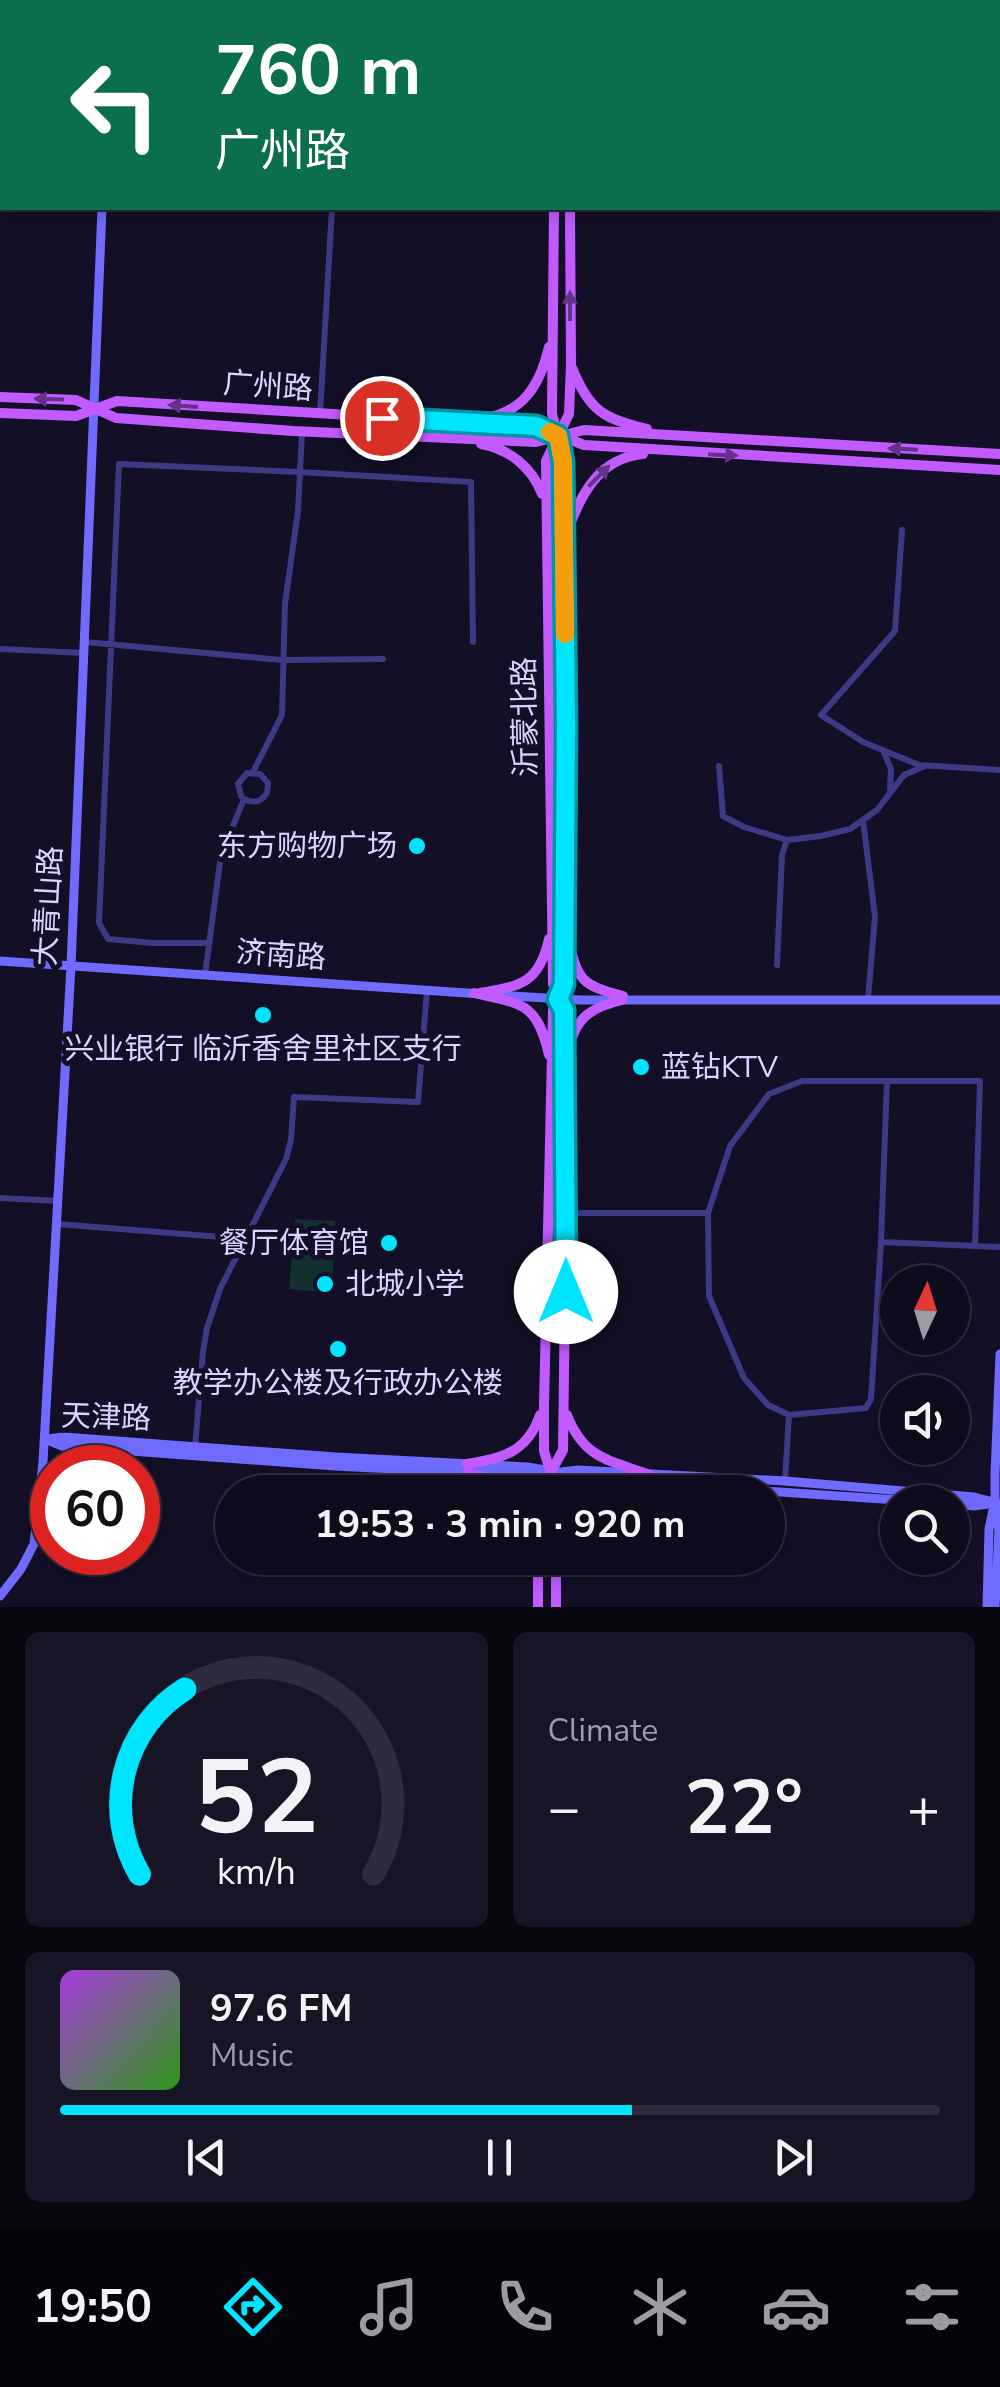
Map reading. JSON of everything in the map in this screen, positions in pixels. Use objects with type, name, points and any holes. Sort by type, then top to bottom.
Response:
[{"type":"main road","name":"沂蒙北路","points":[[554,210],[552,413],[563,462],[566,724],[559,920]]},
{"type":"main road","name":"沂蒙北路","points":[[550,1475],[563,1450],[566,1213],[554,1010],[564,984],[546,461],[569,414],[570,210]]},
{"type":"main road","points":[[445,422],[488,418],[526,399],[539,380],[553,326]]},
{"type":"main road","points":[[571,365],[580,388],[604,414],[616,422],[672,436]]},
{"type":"main road","name":"广州路","points":[[0,397],[76,400],[116,418],[302,431],[536,442],[584,430],[997,452]]},
{"type":"main road","name":"广州路","points":[[0,413],[76,416],[117,402],[536,426],[584,445],[1000,473]]},
{"type":"main road","points":[[446,438],[488,445],[508,453],[539,484],[546,504]]},
{"type":"main road","points":[[564,544],[575,510],[595,478],[614,461],[632,455],[669,452]]},
{"type":"main road","points":[[474,994],[518,987],[532,977],[540,968],[559,920]]},
{"type":"main road","points":[[559,920],[575,968],[584,982],[622,998]]},
{"type":"main road","points":[[474,994],[513,1002],[533,1013],[543,1028],[558,1074]]},
{"type":"main road","points":[[558,1074],[584,1015],[622,998]]},
{"type":"main road","name":"沂蒙北路","points":[[553,1475],[544,1451],[544,1405],[558,1074]]},
{"type":"main road","points":[[564,1396],[568,1416],[585,1448],[642,1475]]},
{"type":"main road","points":[[467,1468],[500,1458],[523,1444],[536,1428],[544,1405]]},
{"type":"main road","points":[[467,1468],[483,1475]]},
{"type":"main road","points":[[538,1575],[538,1607]]},
{"type":"main road","points":[[556,1575],[556,1607]]},
{"type":"street","name":"大青山路","points":[[0,1596],[34,1544],[45,1439],[71,966],[102,210]]},
{"type":"street","points":[[320,414],[332,210]]},
{"type":"street","points":[[253,772],[268,783],[267,793],[252,802],[244,799],[238,784],[243,776],[253,772],[282,716],[284,604],[298,511],[302,431]]},
{"type":"street","points":[[208,944],[108,939],[99,923],[120,464],[471,482],[473,642]]},
{"type":"street","points":[[902,530],[895,630],[822,715],[864,742],[919,765],[1000,770]]},
{"type":"street","points":[[0,650],[112,646],[282,660],[383,659]]},
{"type":"street","points":[[883,750],[891,769],[890,791]]},
{"type":"street","points":[[719,766],[723,816],[786,840],[850,830],[877,810],[904,775],[926,766]]},
{"type":"street","points":[[205,975],[221,855],[244,799]]},
{"type":"street","points":[[863,820],[875,918],[868,998]]},
{"type":"street","points":[[777,965],[786,840]]},
{"type":"street","name":"济南路","points":[[0,960],[558,999],[1000,999]]},
{"type":"street","points":[[195,1446],[207,1328],[220,1289],[286,1159],[294,1098],[418,1102],[426,990]]},
{"type":"street","name":"济南路","points":[[622,998],[1000,999]]},
{"type":"street","points":[[886,1081],[871,1399],[866,1408],[789,1415],[768,1405],[744,1378],[709,1296],[708,1213],[730,1146],[769,1094],[802,1081],[886,1081],[980,1081],[976,1246]]},
{"type":"street","points":[[0,1198],[58,1201]]},
{"type":"street","points":[[566,1213],[708,1213]]},
{"type":"street","points":[[57,1224],[248,1239]]},
{"type":"street","points":[[881,1242],[1000,1247]]},
{"type":"street","points":[[995,1607],[1000,1354]]},
{"type":"street","points":[[785,1481],[789,1415]]},
{"type":"street","name":"天津路","points":[[45,1439],[195,1446],[527,1476],[578,1470],[619,1475]]},
{"type":"street","name":"天津路","points":[[45,1439],[62,1446],[467,1468]]},
{"type":"street","name":"天津路","points":[[785,1481],[974,1497],[998,1503]]},
{"type":"street","points":[[987,1607],[989,1529],[1000,1484]]},
{"type":"street","name":"天津路","points":[[785,1490],[880,1498]]},
{"type":"street","points":[[970,1506],[998,1503]]},
{"type":"green space","points":[[295,1219],[335,1221],[332,1293],[289,1289]]},
{"type":"slow traffic","points":[[550,432],[558,436],[563,462],[565,634]]},
{"type":"place","name":"东方购物广场","points":[[417,846]]},
{"type":"place","name":"兴业银行 临沂香舍里社区支行","points":[[263,1015]]},
{"type":"place","name":"蓝钻KTV","points":[[641,1067]]},
{"type":"place","name":"餐厅体育馆","points":[[389,1243]]},
{"type":"place","name":"北城小学","points":[[325,1284]]},
{"type":"place","name":"教学办公楼及行政办公楼","points":[[338,1349]]},
{"type":"route","points":[[382,418],[536,426],[558,436],[563,462],[566,724],[564,984],[558,999],[564,1010],[566,1292]]}]
